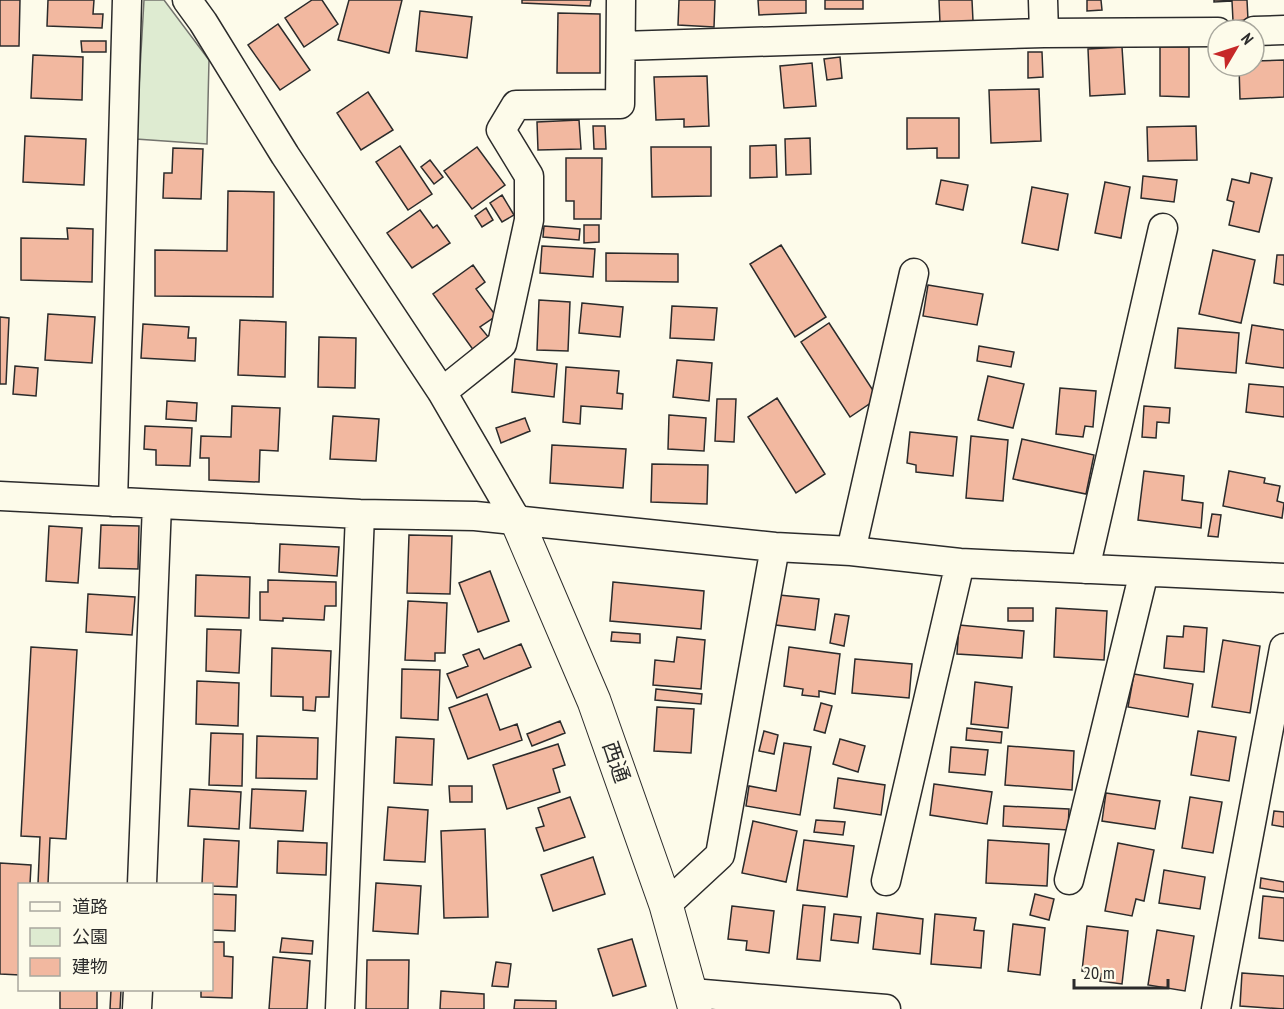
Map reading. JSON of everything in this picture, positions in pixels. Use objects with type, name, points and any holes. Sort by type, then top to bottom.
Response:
[{"type":"street","points":[[113,502],[127,0]]},
{"type":"street","points":[[442,392],[502,344],[529,220],[529,176],[501,130],[516,105],[620,104],[621,0]]},
{"type":"street","points":[[1043,0],[1044,33]]},
{"type":"street","points":[[202,7],[285,155],[442,392],[517,521]]},
{"type":"street","points":[[1266,31],[1284,30]]},
{"type":"street","points":[[621,46],[1044,33],[1206,32]]},
{"type":"street","points":[[1085,569],[1163,228]]},
{"type":"street","points":[[851,551],[914,273]]},
{"type":"street","points":[[0,496],[360,514],[475,516],[775,547],[851,551],[960,563],[1284,578]]},
{"type":"street","points":[[142,883],[157,504]]},
{"type":"street","points":[[340,1009],[360,514]]},
{"type":"street","name":"西通","points":[[517,521],[594,701],[666,905],[694,1001]]},
{"type":"street","points":[[666,905],[720,855],[775,547]]},
{"type":"street","points":[[886,881],[960,563]]},
{"type":"street","points":[[1069,880],[1144,572]]},
{"type":"street","points":[[1216,1009],[1284,648]]},
{"type":"street","points":[[137,1009],[138,991]]},
{"type":"street","points":[[694,1001],[886,1009]]},
{"type":"green space","points":[[144,0],[164,0],[209,60],[207,144],[136,139]]},
{"type":"building","points":[[0,0],[20,0],[19,46],[0,46]]},
{"type":"building","points":[[48,0],[94,0],[93,14],[103,14],[102,28],[47,26]]},
{"type":"building","points":[[312,0],[322,0],[338,24],[304,47],[285,18]]},
{"type":"building","points":[[349,0],[402,0],[389,53],[338,40]]},
{"type":"building","points":[[522,0],[591,0],[590,6],[522,3]]},
{"type":"building","points":[[679,0],[715,0],[714,27],[678,25]]},
{"type":"building","points":[[758,0],[806,0],[806,13],[759,15]]},
{"type":"building","points":[[825,0],[863,0],[863,9],[825,9]]},
{"type":"building","points":[[939,0],[972,0],[973,21],[940,23]]},
{"type":"building","points":[[1087,0],[1101,0],[1102,10],[1087,11]]},
{"type":"building","points":[[1214,0],[1247,0],[1248,18],[1233,18],[1232,1],[1214,2]]},
{"type":"building","points":[[420,11],[472,17],[467,58],[416,51]]},
{"type":"building","points":[[558,13],[600,14],[600,73],[557,73]]},
{"type":"building","points":[[278,24],[310,70],[280,90],[248,45]]},
{"type":"building","points":[[81,41],[106,41],[106,52],[82,52]]},
{"type":"building","points":[[1122,47],[1125,94],[1090,96],[1088,49]]},
{"type":"building","points":[[1160,47],[1189,47],[1189,97],[1160,96]]},
{"type":"building","points":[[1028,52],[1042,52],[1043,77],[1028,78]]},
{"type":"building","points":[[33,55],[83,57],[82,100],[31,98]]},
{"type":"building","points":[[840,57],[842,78],[827,80],[824,59]]},
{"type":"building","points":[[1284,60],[1284,97],[1240,99],[1239,78],[1266,78],[1266,61]]},
{"type":"building","points":[[812,63],[816,106],[784,108],[780,66]]},
{"type":"building","points":[[707,76],[709,126],[684,127],[684,119],[656,120],[654,77]]},
{"type":"building","points":[[1039,89],[1041,141],[991,143],[989,90]]},
{"type":"building","points":[[368,92],[393,130],[361,150],[337,113]]},
{"type":"building","points":[[907,118],[959,118],[959,158],[937,158],[937,148],[907,149]]},
{"type":"building","points":[[579,120],[581,149],[538,150],[537,122]]},
{"type":"building","points":[[593,126],[605,126],[606,149],[594,149]]},
{"type":"building","points":[[1196,126],[1197,160],[1148,161],[1147,127]]},
{"type":"building","points":[[25,136],[86,139],[84,185],[23,182]]},
{"type":"building","points":[[810,138],[811,174],[786,175],[785,139]]},
{"type":"building","points":[[776,145],[777,177],[750,178],[750,146]]},
{"type":"building","points":[[400,146],[432,194],[408,210],[376,162]]},
{"type":"building","points":[[477,147],[505,185],[472,209],[444,171]]},
{"type":"building","points":[[651,147],[711,147],[711,196],[652,197]]},
{"type":"building","points":[[173,148],[203,149],[201,199],[163,198],[164,173],[172,173]]},
{"type":"building","points":[[566,158],[602,158],[601,219],[574,219],[574,201],[566,201]]},
{"type":"building","points":[[430,160],[443,177],[434,184],[421,167]]},
{"type":"building","points":[[1251,173],[1272,178],[1259,232],[1229,225],[1234,202],[1227,200],[1232,179],[1249,183]]},
{"type":"building","points":[[1143,176],[1177,180],[1174,202],[1141,198]]},
{"type":"building","points":[[941,180],[968,185],[963,210],[936,204]]},
{"type":"building","points":[[1105,182],[1130,187],[1121,238],[1095,233]]},
{"type":"building","points":[[1032,187],[1068,194],[1058,250],[1022,243]]},
{"type":"building","points":[[228,191],[274,192],[273,297],[155,296],[155,250],[227,251]]},
{"type":"building","points":[[502,195],[514,215],[502,222],[490,203]]},
{"type":"building","points":[[486,208],[493,220],[482,227],[475,216]]},
{"type":"building","points":[[420,210],[433,228],[437,225],[450,243],[412,268],[387,233]]},
{"type":"building","points":[[584,225],[599,225],[599,242],[584,243]]},
{"type":"building","points":[[544,226],[580,229],[579,240],[543,237]]},
{"type":"building","points":[[67,228],[93,229],[92,282],[21,280],[21,238],[68,239]]},
{"type":"building","points":[[781,245],[826,317],[795,337],[750,264]]},
{"type":"building","points":[[542,246],[595,249],[593,277],[540,273]]},
{"type":"building","points":[[1213,250],[1255,260],[1241,323],[1199,314]]},
{"type":"building","points":[[606,253],[678,254],[678,282],[606,281]]},
{"type":"building","points":[[1277,255],[1284,255],[1284,285],[1274,283]]},
{"type":"building","points":[[473,265],[485,282],[476,289],[496,316],[480,327],[490,339],[474,351],[433,294]]},
{"type":"building","points":[[928,285],[983,294],[977,325],[923,316]]},
{"type":"building","points":[[539,300],[570,302],[568,351],[537,350]]},
{"type":"building","points":[[582,303],[623,307],[620,337],[579,333]]},
{"type":"building","points":[[672,306],[717,308],[714,340],[670,338]]},
{"type":"building","points":[[48,314],[95,317],[92,363],[45,360]]},
{"type":"building","points":[[0,317],[9,318],[6,384],[0,384]]},
{"type":"building","points":[[240,320],[286,322],[285,377],[238,375]]},
{"type":"building","points":[[829,323],[878,398],[850,417],[801,342]]},
{"type":"building","points":[[143,324],[189,327],[188,338],[196,338],[195,361],[141,358]]},
{"type":"building","points":[[1252,325],[1284,330],[1284,368],[1246,363]]},
{"type":"building","points":[[1178,328],[1239,333],[1236,373],[1175,368]]},
{"type":"building","points":[[319,337],[356,338],[355,388],[318,387]]},
{"type":"building","points":[[979,346],[1014,352],[1011,367],[977,361]]},
{"type":"building","points":[[515,359],[557,364],[554,397],[512,392]]},
{"type":"building","points":[[677,360],[712,363],[709,401],[673,397]]},
{"type":"building","points":[[15,366],[38,368],[36,396],[13,394]]},
{"type":"building","points":[[566,367],[619,371],[617,393],[623,394],[622,409],[581,406],[580,424],[563,422]]},
{"type":"building","points":[[988,376],[1024,384],[1013,428],[978,420]]},
{"type":"building","points":[[1249,384],[1284,387],[1284,417],[1246,412]]},
{"type":"building","points":[[1060,388],[1096,391],[1093,427],[1085,426],[1083,437],[1056,434]]},
{"type":"building","points":[[777,398],[825,474],[796,493],[748,417]]},
{"type":"building","points":[[717,399],[736,399],[734,442],[715,441]]},
{"type":"building","points":[[167,401],[197,403],[196,421],[166,419]]},
{"type":"building","points":[[232,406],[280,408],[278,451],[260,450],[259,482],[209,480],[209,458],[200,458],[201,436],[231,437]]},
{"type":"building","points":[[1144,406],[1170,408],[1169,423],[1157,422],[1156,438],[1142,437]]},
{"type":"building","points":[[669,415],[706,418],[704,451],[668,449]]},
{"type":"building","points":[[333,416],[379,419],[376,461],[330,459]]},
{"type":"building","points":[[525,418],[530,431],[501,443],[496,428]]},
{"type":"building","points":[[145,426],[192,428],[190,466],[156,465],[156,450],[144,449]]},
{"type":"building","points":[[910,432],[957,437],[953,476],[916,472],[916,465],[907,463]]},
{"type":"building","points":[[971,436],[1008,440],[1003,501],[966,498]]},
{"type":"building","points":[[1022,439],[1094,455],[1086,494],[1013,479]]},
{"type":"building","points":[[552,445],[626,449],[623,488],[550,483]]},
{"type":"building","points":[[652,464],[708,465],[707,504],[651,502]]},
{"type":"building","points":[[1144,471],[1184,476],[1182,500],[1203,503],[1201,528],[1138,520]]},
{"type":"building","points":[[1229,471],[1265,478],[1264,483],[1280,486],[1277,501],[1284,503],[1282,518],[1223,506]]},
{"type":"building","points":[[1212,514],[1221,515],[1218,537],[1208,536]]},
{"type":"building","points":[[101,525],[139,526],[138,569],[99,568]]},
{"type":"building","points":[[49,526],[82,528],[78,583],[46,581]]},
{"type":"building","points":[[409,535],[452,536],[450,594],[407,593]]},
{"type":"building","points":[[280,544],[339,547],[337,576],[279,572]]},
{"type":"building","points":[[490,571],[509,621],[478,632],[459,583]]},
{"type":"building","points":[[196,575],[250,577],[249,618],[195,616]]},
{"type":"building","points":[[268,580],[336,582],[336,606],[325,606],[324,620],[283,618],[283,621],[260,620],[260,592],[268,592]]},
{"type":"building","points":[[613,582],[704,591],[701,629],[610,621]]},
{"type":"building","points":[[88,594],[135,597],[132,635],[86,632]]},
{"type":"building","points":[[779,595],[819,599],[815,630],[776,625]]},
{"type":"building","points":[[408,601],[447,603],[445,653],[435,653],[435,661],[405,660]]},
{"type":"building","points":[[1008,608],[1033,608],[1033,621],[1008,621]]},
{"type":"building","points":[[1056,608],[1107,611],[1104,660],[1054,657]]},
{"type":"building","points":[[835,614],[849,616],[844,646],[830,643]]},
{"type":"building","points":[[959,625],[1024,631],[1022,658],[957,654]]},
{"type":"building","points":[[1184,626],[1207,628],[1204,672],[1164,668],[1167,636],[1183,637]]},
{"type":"building","points":[[207,629],[241,630],[239,673],[206,671]]},
{"type":"building","points":[[612,632],[640,634],[640,643],[611,641]]},
{"type":"building","points":[[677,637],[705,640],[701,689],[653,685],[655,660],[674,662]]},
{"type":"building","points":[[1223,640],[1260,646],[1250,713],[1212,707]]},
{"type":"building","points":[[521,644],[531,667],[457,698],[447,674],[468,666],[463,655],[479,649],[484,659]]},
{"type":"building","points":[[31,647],[77,650],[66,839],[50,838],[48,883],[38,883],[40,837],[21,836]]},
{"type":"building","points":[[789,647],[840,654],[835,694],[819,691],[819,697],[802,695],[803,689],[784,686]]},
{"type":"building","points":[[272,648],[331,651],[329,697],[316,697],[315,711],[303,710],[303,697],[271,696]]},
{"type":"building","points":[[855,659],[912,664],[909,698],[852,693]]},
{"type":"building","points":[[402,669],[440,670],[438,720],[401,718]]},
{"type":"building","points":[[1134,674],[1193,684],[1188,717],[1128,707]]},
{"type":"building","points":[[197,681],[239,683],[238,726],[196,724]]},
{"type":"building","points":[[975,682],[1012,687],[1008,728],[971,724]]},
{"type":"building","points":[[656,689],[702,694],[701,704],[655,700]]},
{"type":"building","points":[[487,694],[500,730],[517,724],[522,740],[468,759],[449,708]]},
{"type":"building","points":[[821,703],[832,706],[825,733],[814,730]]},
{"type":"building","points":[[657,707],[694,709],[691,753],[654,751]]},
{"type":"building","points":[[560,721],[565,733],[532,746],[527,734]]},
{"type":"building","points":[[967,728],[1002,732],[1001,743],[966,740]]},
{"type":"building","points":[[764,731],[778,735],[774,754],[759,751]]},
{"type":"building","points":[[1198,731],[1236,737],[1229,781],[1191,775]]},
{"type":"building","points":[[211,733],[243,734],[242,786],[209,785]]},
{"type":"building","points":[[257,736],[318,738],[317,779],[256,778]]},
{"type":"building","points":[[396,737],[434,739],[432,785],[394,783]]},
{"type":"building","points":[[840,739],[865,746],[858,772],[833,764]]},
{"type":"building","points":[[784,743],[811,747],[800,815],[746,806],[749,786],[776,791]]},
{"type":"building","points":[[558,744],[565,765],[553,769],[560,792],[507,809],[493,765]]},
{"type":"building","points":[[1008,746],[1074,751],[1072,790],[1005,785]]},
{"type":"building","points":[[951,747],[988,750],[985,775],[949,772]]},
{"type":"building","points":[[838,778],[885,785],[881,815],[834,808]]},
{"type":"building","points":[[934,784],[992,792],[987,824],[930,815]]},
{"type":"building","points":[[449,786],[472,786],[472,802],[450,802]]},
{"type":"building","points":[[190,789],[241,792],[239,829],[188,826]]},
{"type":"building","points":[[252,789],[306,791],[303,831],[250,828]]},
{"type":"building","points":[[1106,793],[1160,801],[1155,829],[1102,821]]},
{"type":"building","points":[[570,797],[585,837],[544,851],[536,828],[544,826],[538,808]]},
{"type":"building","points":[[1190,797],[1222,802],[1213,853],[1182,848]]},
{"type":"building","points":[[1004,806],[1069,809],[1068,830],[1003,826]]},
{"type":"building","points":[[388,807],[428,810],[425,862],[384,860]]},
{"type":"building","points":[[1274,811],[1284,812],[1284,827],[1272,825]]},
{"type":"building","points":[[816,820],[845,822],[843,835],[814,832]]},
{"type":"building","points":[[753,821],[797,831],[786,882],[742,873]]},
{"type":"building","points":[[485,829],[488,917],[444,918],[441,831]]},
{"type":"building","points":[[204,839],[239,841],[237,887],[202,883]]},
{"type":"building","points":[[804,840],[854,846],[847,897],[797,890]]},
{"type":"building","points":[[988,840],[1049,844],[1047,886],[986,883]]},
{"type":"building","points":[[278,841],[327,843],[326,875],[277,873]]},
{"type":"building","points":[[1118,843],[1154,850],[1144,901],[1136,899],[1132,916],[1105,911]]},
{"type":"building","points":[[593,857],[605,894],[553,911],[541,875]]},
{"type":"building","points":[[0,863],[31,865],[30,883],[18,883],[18,975],[0,974]]},
{"type":"building","points":[[1164,870],[1205,877],[1200,909],[1159,903]]},
{"type":"building","points":[[1261,878],[1284,882],[1284,892],[1260,888]]},
{"type":"building","points":[[376,883],[421,886],[418,934],[373,931]]},
{"type":"building","points":[[213,894],[236,895],[235,931],[213,930]]},
{"type":"building","points":[[1035,894],[1054,899],[1049,920],[1030,915]]},
{"type":"building","points":[[1263,896],[1284,898],[1284,941],[1259,938]]},
{"type":"building","points":[[803,905],[825,907],[820,961],[797,959]]},
{"type":"building","points":[[732,906],[774,911],[769,953],[746,950],[747,941],[728,939]]},
{"type":"building","points":[[877,913],[923,919],[920,954],[873,949]]},
{"type":"building","points":[[834,914],[861,917],[858,943],[831,940]]},
{"type":"building","points":[[935,914],[976,918],[974,930],[984,931],[981,968],[931,964]]},
{"type":"building","points":[[1013,924],[1045,928],[1040,975],[1008,971]]},
{"type":"building","points":[[1087,926],[1128,931],[1122,984],[1100,981],[1101,974],[1082,971]]},
{"type":"building","points":[[1157,930],[1194,936],[1185,991],[1148,985]]},
{"type":"building","points":[[282,938],[313,941],[312,954],[280,952]]},
{"type":"building","points":[[632,939],[646,986],[613,996],[598,949]]},
{"type":"building","points":[[213,942],[224,942],[224,956],[233,957],[232,998],[201,997],[201,991],[213,991]]},
{"type":"building","points":[[273,957],[310,961],[307,1009],[269,1009]]},
{"type":"building","points":[[367,960],[409,960],[408,1009],[366,1009]]},
{"type":"building","points":[[496,962],[511,964],[508,987],[492,986]]},
{"type":"building","points":[[1242,973],[1284,976],[1284,1009],[1240,1006]]},
{"type":"building","points":[[60,991],[97,991],[97,1009],[60,1009]]},
{"type":"building","points":[[111,991],[121,991],[120,1009],[110,1009]]},
{"type":"building","points":[[441,991],[484,994],[484,1009],[440,1009]]},
{"type":"building","points":[[515,1000],[556,1001],[556,1009],[514,1009]]}]
